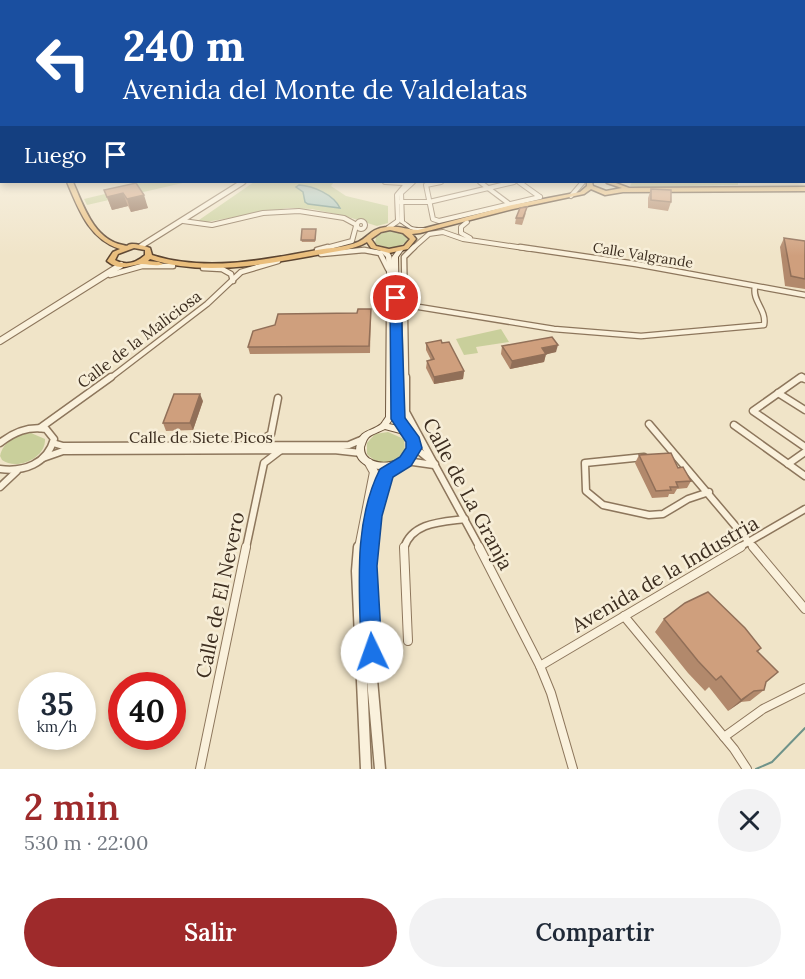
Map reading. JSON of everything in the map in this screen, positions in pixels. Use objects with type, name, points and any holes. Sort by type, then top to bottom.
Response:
[{"type":"highway","points":[[65,184],[86,228],[115,253]]},
{"type":"highway","points":[[71,184],[95,232],[113,246],[146,250],[161,260],[221,265],[268,260],[359,244],[375,232],[388,228],[407,232],[430,231],[522,207],[616,188],[686,191],[805,188]]},
{"type":"highway","points":[[124,248],[111,258],[117,264],[141,262],[203,268],[278,261],[373,247],[383,251],[400,250],[410,246],[413,239],[430,231],[512,207],[571,196],[590,184]]},
{"type":"highway","points":[[592,184],[600,192]]},
{"type":"highway","points":[[611,184],[616,188],[644,190],[805,188]]},
{"type":"highway","points":[[686,191],[695,193]]},
{"type":"highway","points":[[407,232],[413,239]]},
{"type":"highway","points":[[368,239],[373,247]]},
{"type":"highway","points":[[141,262],[146,250]]},
{"type":"main road","points":[[402,221],[412,228],[430,231]]},
{"type":"main road","points":[[402,221],[407,232]]},
{"type":"main road","points":[[400,250],[395,257],[398,419],[403,430],[413,441],[414,448],[406,461],[385,468],[369,463],[361,453],[362,440],[370,430],[384,426],[403,430]]},
{"type":"main road","points":[[383,251],[389,256],[390,273],[390,417],[384,426]]},
{"type":"street","points":[[146,250],[242,184]]},
{"type":"street","points":[[394,184],[399,189]]},
{"type":"street","points":[[388,228],[398,221],[396,195],[404,184]]},
{"type":"street","points":[[402,221],[400,202],[402,190],[410,184]]},
{"type":"street","points":[[432,184],[426,185],[429,202],[433,219],[439,221],[540,197],[520,184]]},
{"type":"street","points":[[483,184],[508,203]]},
{"type":"street","points":[[400,202],[429,202],[508,184]]},
{"type":"street","points":[[571,196],[581,184]]},
{"type":"street","points":[[185,222],[212,225],[262,213],[292,211],[344,218],[356,225],[356,234],[352,241],[268,260]]},
{"type":"street","points":[[467,222],[461,227],[461,233],[478,241]]},
{"type":"street","points":[[430,231],[478,241]]},
{"type":"street","name":"Calle de La Granja","points":[[430,231],[420,238],[417,245],[404,257],[406,412],[465,519],[540,666],[551,693],[573,769]]},
{"type":"street","name":"Calle Valgrande","points":[[478,241],[636,264],[805,295]]},
{"type":"street","points":[[321,254],[364,250],[380,253],[390,273]]},
{"type":"street","name":"Calle de la Maliciosa","points":[[4,437],[39,428],[60,416],[232,282],[244,270],[278,261]]},
{"type":"street","points":[[0,339],[71,296],[117,264]]},
{"type":"street","points":[[0,339],[117,264]]},
{"type":"street","points":[[94,281],[130,268],[173,266]]},
{"type":"street","points":[[203,268],[227,271],[231,274],[232,282]]},
{"type":"street","points":[[404,298],[419,307],[554,329],[641,336],[764,325],[766,316],[754,292],[755,287]]},
{"type":"street","points":[[404,313],[419,307]]},
{"type":"street","points":[[397,386],[404,367]]},
{"type":"street","points":[[788,464],[805,447],[753,411],[804,378]]},
{"type":"street","points":[[778,393],[805,410]]},
{"type":"street","points":[[271,434],[252,448],[264,463],[281,448],[273,440],[271,434],[278,398]]},
{"type":"street","name":"Calle de la Maliciosa","points":[[50,432],[60,416]]},
{"type":"street","points":[[650,424],[805,609]]},
{"type":"street","points":[[734,425],[805,476]]},
{"type":"street","points":[[39,428],[50,432],[53,443],[43,458]]},
{"type":"street","points":[[0,443],[4,437]]},
{"type":"street","name":"Calle de Siete Picos","points":[[53,443],[63,446],[281,448],[349,445],[362,440]]},
{"type":"street","points":[[413,441],[419,451],[436,465]]},
{"type":"street","name":"Calle de Siete Picos","points":[[18,470],[63,451],[252,448]]},
{"type":"street","name":"Calle de Siete Picos","points":[[281,448],[361,453]]},
{"type":"street","points":[[664,455],[675,454]]},
{"type":"street","points":[[652,456],[585,463],[586,490],[603,505],[649,515],[663,514],[688,499],[709,492]]},
{"type":"street","points":[[406,461],[436,465]]},
{"type":"street","name":"Calle de El Nevero","points":[[200,769],[264,463]]},
{"type":"street","points":[[366,769],[357,571],[359,542],[374,472],[369,463]]},
{"type":"street","points":[[380,769],[368,566],[381,482],[393,467]]},
{"type":"street","points":[[2,485],[0,470],[18,470]]},
{"type":"street","points":[[2,485],[18,470]]},
{"type":"street","name":"Avenida de la Industria","points":[[540,666],[750,544],[805,509]]},
{"type":"street","points":[[408,641],[404,547],[407,536],[416,528],[465,519]]},
{"type":"street","points":[[624,616],[734,749],[747,769]]},
{"type":"street","points":[[724,737],[762,710],[805,688]]},
{"type":"green space","points":[[132,184],[179,184],[87,205],[84,199],[134,187]]},
{"type":"green space","points":[[251,184],[333,184],[331,186],[346,196],[388,206],[388,223],[377,226],[312,209],[288,208],[200,223],[199,220]]},
{"type":"green space","points":[[631,184],[738,184],[639,187],[630,186]]},
{"type":"green space","points":[[388,231],[405,234],[408,241],[394,249],[375,244],[376,236]]},
{"type":"green space","points":[[501,329],[509,342],[476,347],[478,353],[464,355],[456,339]]},
{"type":"green space","points":[[388,432],[404,439],[405,453],[391,462],[376,461],[367,454],[367,443],[375,434]]},
{"type":"green space","points":[[31,433],[45,439],[41,452],[36,457],[30,461],[15,464],[2,460],[0,456],[7,443],[16,437]]},
{"type":"water","points":[[299,185],[322,192],[333,199],[340,208],[308,204],[305,202],[303,192],[296,187]]},
{"type":"building","points":[[137,184],[144,195],[127,199],[123,193],[107,197],[104,190]]},
{"type":"building","points":[[651,189],[671,190],[671,202],[651,200]]},
{"type":"building","points":[[527,207],[523,218],[516,218],[520,208]]},
{"type":"building","points":[[302,229],[316,229],[315,240],[301,240]]},
{"type":"building","points":[[784,238],[805,241],[805,279],[791,276]]},
{"type":"building","points":[[358,309],[371,309],[369,346],[248,347],[253,331],[275,325],[278,314],[357,313]]},
{"type":"building","points":[[552,337],[558,345],[542,348],[546,354],[512,361],[502,346]]},
{"type":"building","points":[[441,340],[442,343],[449,342],[464,371],[434,377],[427,361],[434,359],[426,343]]},
{"type":"building","points":[[174,394],[200,394],[190,423],[163,423]]},
{"type":"building","points":[[671,453],[678,468],[683,467],[691,481],[676,482],[678,487],[670,487],[671,490],[656,491],[639,455]]},
{"type":"building","points":[[708,592],[745,628],[761,648],[757,651],[778,672],[766,682],[764,690],[754,691],[741,700],[721,676],[716,680],[664,619],[685,603]]},
{"type":"waterway","points":[[756,769],[772,762],[805,728]]},
{"type":"route","points":[[372,652],[368,566],[374,516],[381,482],[386,473],[406,461],[414,448],[413,441],[403,430],[398,419],[396,298]]}]
